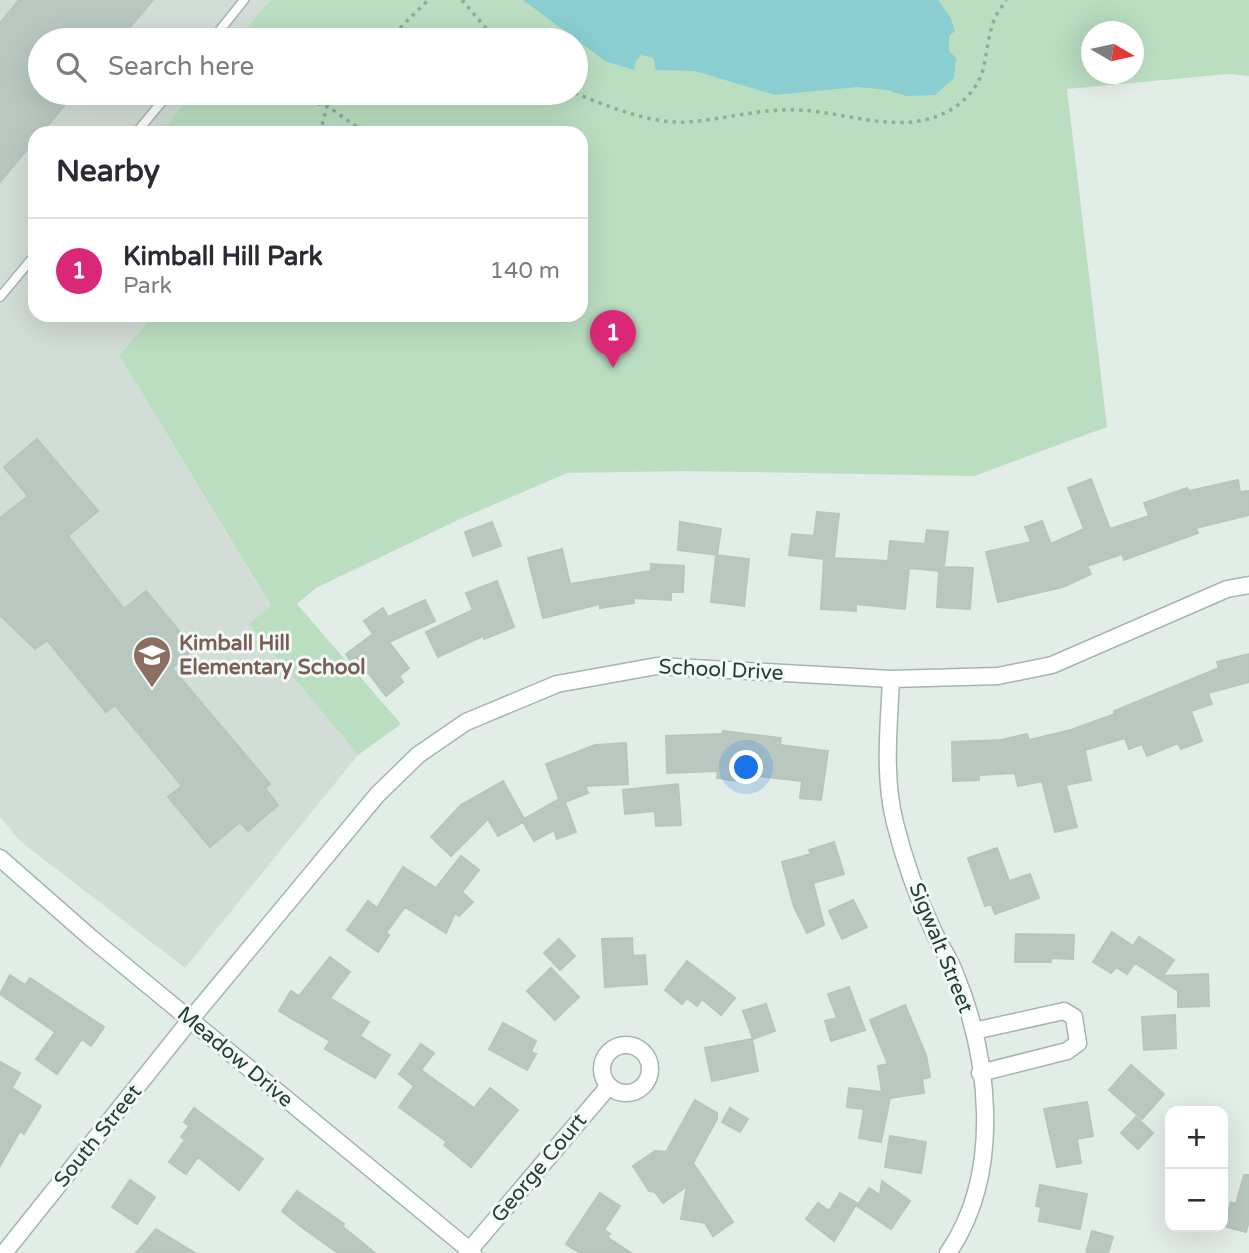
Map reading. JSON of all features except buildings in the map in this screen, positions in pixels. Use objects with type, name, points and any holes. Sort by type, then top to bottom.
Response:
[{"type":"street","name":"School Drive","points":[[191,1019],[377,795],[418,755],[466,722],[557,684],[657,666],[891,679],[998,676],[1052,665],[1227,589],[1249,585]]},
{"type":"street","name":"Sigwalt Street","points":[[891,679],[888,781],[894,820],[916,894],[954,970],[974,1031],[980,1073],[985,1135],[982,1172],[974,1202],[948,1253]]},
{"type":"street","name":"Meadow Drive","points":[[0,858],[34,890],[470,1252]]},
{"type":"street","points":[[974,1031],[1064,1011],[1074,1017],[1079,1030],[1078,1043],[1067,1051],[980,1073]]},
{"type":"street","name":"South Street","points":[[5,1253],[191,1019]]},
{"type":"street","name":"George Court","points":[[470,1252],[609,1086]]},
{"type":"lane","points":[[222,28],[244,0]]},
{"type":"lane","points":[[142,126],[159,105]]},
{"type":"lane","points":[[0,297],[28,263]]},
{"type":"path","points":[[400,28],[428,0]]},
{"type":"path","points":[[461,0],[486,28]]},
{"type":"path","points":[[588,98],[606,106],[651,117],[686,122],[796,110],[891,123],[917,123],[939,116],[975,89],[987,63],[994,18],[1006,0]]},
{"type":"path","points":[[323,105],[356,126]]},
{"type":"path","points":[[322,126],[327,106]]},
{"type":"shaded area","name":"Kimball Hill Elementary School","points":[[0,0],[270,0],[247,28],[28,28],[28,105],[183,105],[166,126],[28,126],[28,322],[148,322],[119,355],[271,607],[249,624],[358,755],[185,968],[20,841],[0,817]]},
{"type":"green space","points":[[270,0],[1249,0],[1249,76],[1229,74],[1144,82],[1144,21],[1081,21],[1081,84],[1121,84],[1067,89],[1107,427],[974,476],[686,471],[567,473],[458,520],[316,588],[297,604],[401,724],[358,755],[249,624],[271,606],[119,355],[148,322],[588,322],[588,126],[166,126],[183,105],[588,105],[588,28],[247,28]]},
{"type":"water","points":[[523,0],[938,0],[951,18],[955,31],[949,36],[949,51],[956,58],[954,78],[935,95],[906,96],[887,90],[857,87],[775,95],[695,71],[656,70],[653,58],[641,55],[634,70],[605,61],[588,48],[588,28],[561,28]]},
{"type":"place","name":"Kimball Hill Park","points":[[613,368]]},
{"type":"place","name":"Kimball Hill Elementary School","points":[[152,689]]}]
